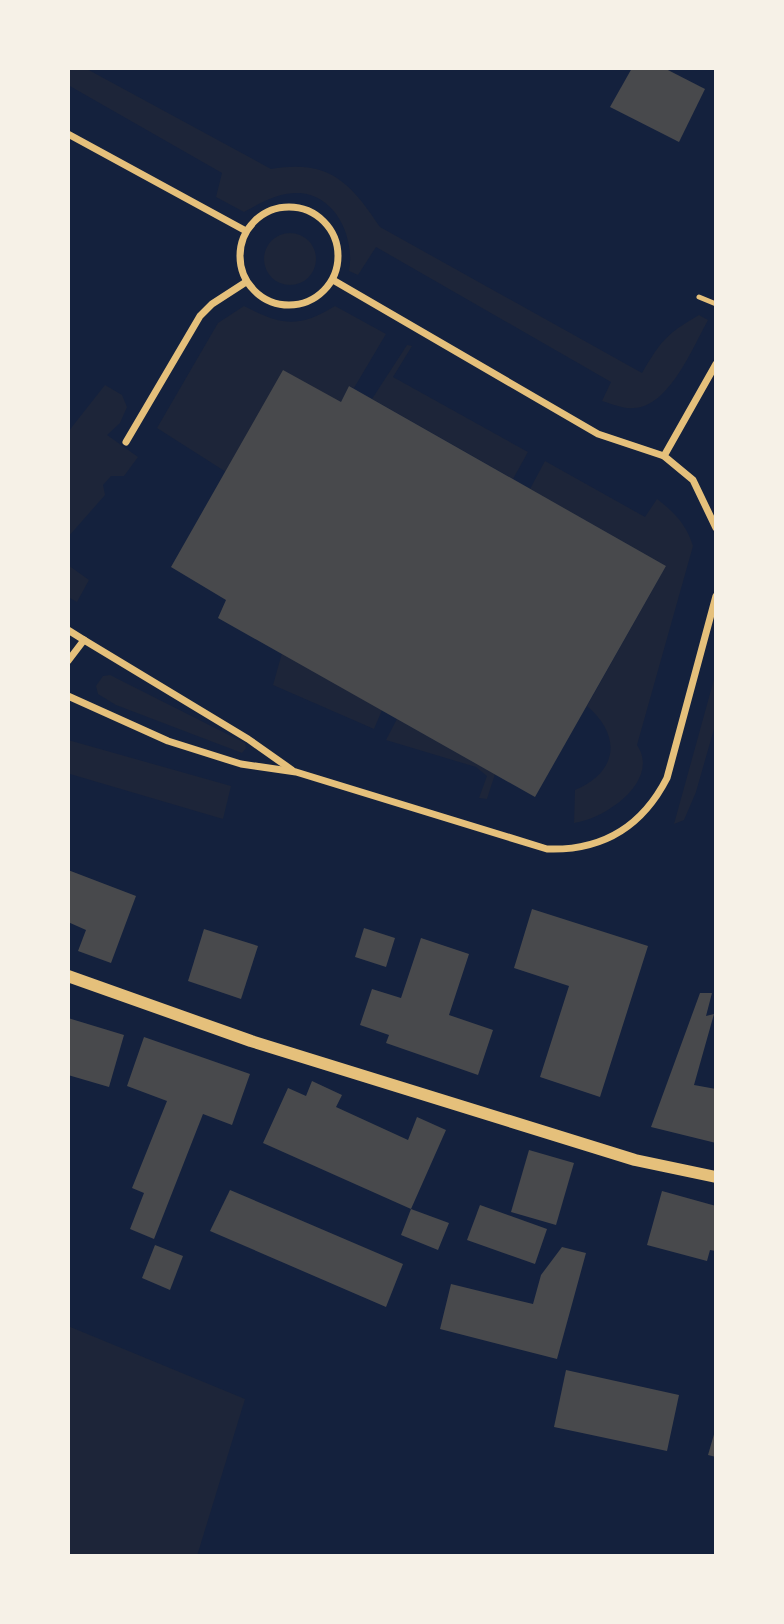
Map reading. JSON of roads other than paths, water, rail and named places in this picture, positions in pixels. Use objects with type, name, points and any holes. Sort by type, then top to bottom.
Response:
[{"type":"street","points":[[68,134],[246,231]]},
{"type":"street","points":[[289,206],[305,209],[320,218],[331,230],[338,246],[338,263],[333,280],[312,301],[283,306],[268,301],[246,282],[239,256],[246,231],[257,218],[272,210],[289,206]]},
{"type":"street","points":[[333,280],[597,434],[664,456],[693,480],[716,528]]},
{"type":"street","points":[[126,442],[200,316],[212,304],[246,282]]},
{"type":"street","points":[[664,456],[716,364]]},
{"type":"street","points":[[68,696],[168,741],[241,764],[296,772],[547,849],[573,850],[619,833],[655,802],[667,778],[716,596]]},
{"type":"street","points":[[68,630],[248,739],[296,772]]},
{"type":"street","points":[[68,661],[84,640]]},
{"type":"street","points":[[68,976],[317,1062],[635,1160],[716,1177]]},
{"type":"lane","points":[[699,297],[716,304]]}]
